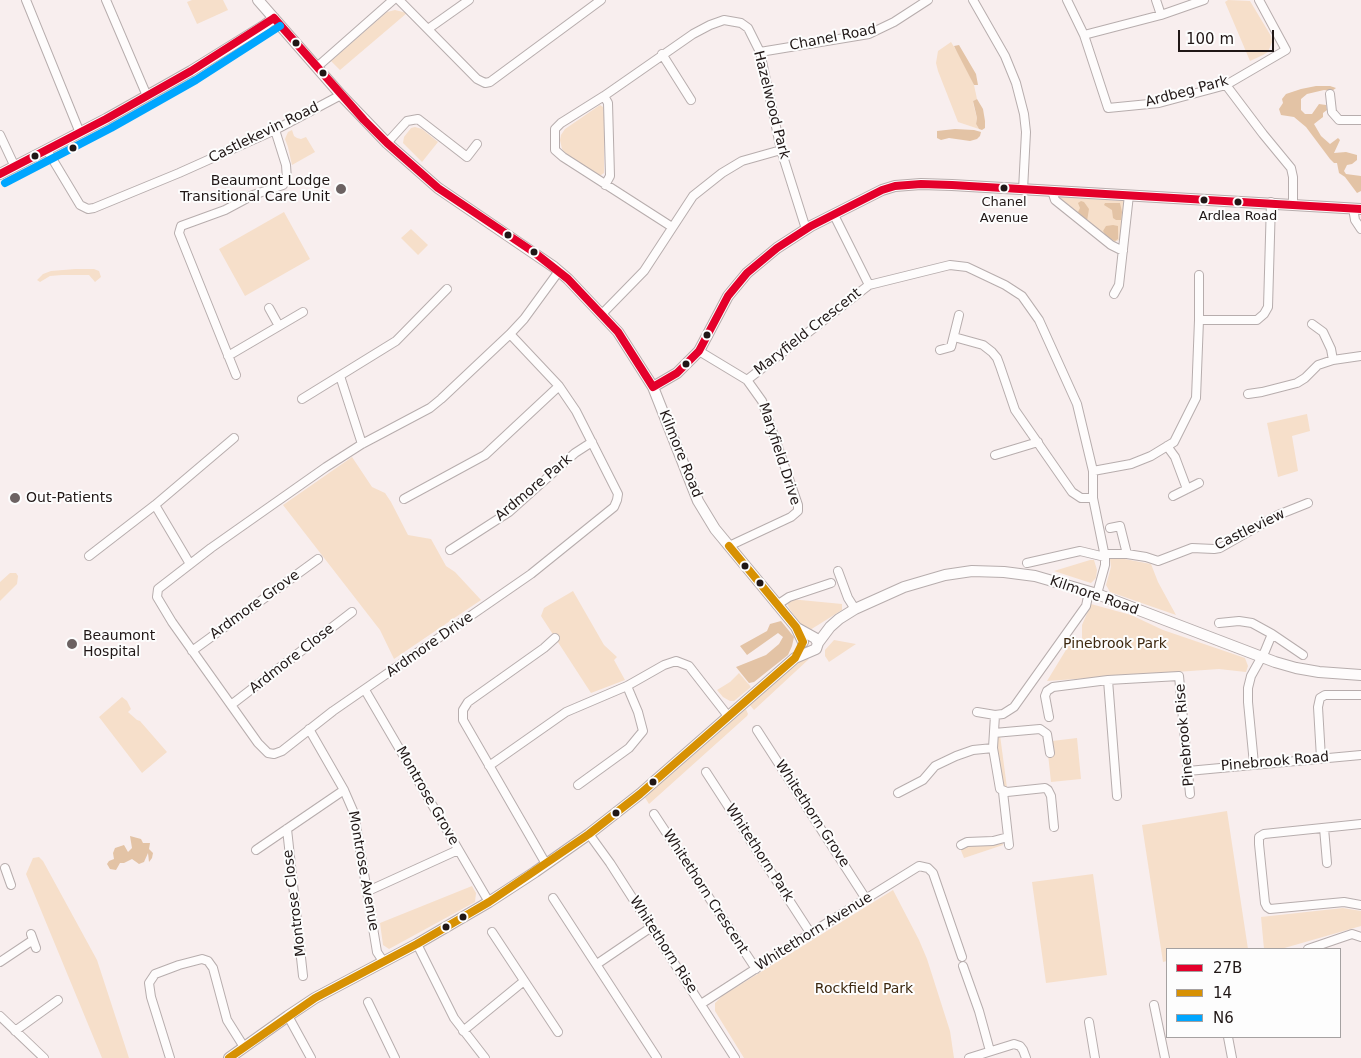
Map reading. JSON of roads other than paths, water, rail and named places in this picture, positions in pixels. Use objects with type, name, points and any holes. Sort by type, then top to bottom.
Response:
[{"type":"street","points":[[26,0],[80,133]]},
{"type":"street","points":[[106,0],[147,96]]},
{"type":"street","name":"Kilmore Road","points":[[258,0],[341,95],[387,143],[438,188],[558,271],[618,332],[653,387],[698,501],[715,529],[809,642],[855,609],[911,585],[972,571],[1004,572],[1035,576],[1093,593],[1261,656],[1303,669],[1361,675]]},
{"type":"street","points":[[317,67],[393,0]]},
{"type":"street","points":[[399,0],[477,79],[485,82],[490,82],[601,0]]},
{"type":"street","points":[[428,29],[469,0]]},
{"type":"street","name":"Chanel Road","points":[[760,52],[869,34],[894,22],[928,0]]},
{"type":"street","points":[[973,0],[1005,56],[1016,83],[1024,114],[1026,132],[1023,190]]},
{"type":"street","name":"Ardbeg Park","points":[[1067,0],[1084,35],[1108,108],[1159,103],[1226,85],[1286,50],[1259,0]]},
{"type":"street","points":[[1156,0],[1161,15]]},
{"type":"street","points":[[1084,35],[1161,15],[1204,0]]},
{"type":"street","points":[[0,174],[80,133],[191,71],[274,18]]},
{"type":"street","name":"Hazelwood Park","points":[[672,227],[563,157],[555,150],[555,129],[662,54],[710,24],[724,20],[741,23],[748,28],[760,52],[781,150],[806,229]]},
{"type":"street","points":[[662,54],[692,100]]},
{"type":"street","points":[[1226,85],[1291,168],[1294,177],[1293,204]]},
{"type":"street","points":[[1330,94],[1332,112],[1339,120],[1361,120]]},
{"type":"street","name":"Castlekevin Road","points":[[47,150],[76,201],[84,208],[94,208],[275,130],[341,95]]},
{"type":"street","points":[[604,96],[608,103],[610,176],[604,185]]},
{"type":"street","points":[[387,143],[407,121],[418,119],[467,157],[477,144]]},
{"type":"street","points":[[236,375],[179,232],[181,226],[226,210],[253,195],[283,185],[287,179],[286,165],[275,130]]},
{"type":"street","points":[[0,135],[15,167]]},
{"type":"street","points":[[602,314],[644,271],[693,196],[722,173],[742,161],[781,150]]},
{"type":"street","points":[[653,387],[677,373],[699,351],[728,296],[747,273],[777,248],[806,229],[882,190],[904,184],[952,184],[1023,190],[1357,208],[1355,220],[1361,229]]},
{"type":"street","points":[[1052,191],[1055,200],[1111,245],[1124,251]]},
{"type":"street","points":[[1114,294],[1119,286],[1129,196]]},
{"type":"street","points":[[1199,320],[1257,320],[1268,308],[1271,202]]},
{"type":"street","points":[[834,215],[869,285]]},
{"type":"street","name":"Maryfield Crescent","points":[[747,380],[869,285],[950,265],[968,267],[986,274],[1022,296],[1039,320],[1077,404],[1094,470],[1093,498],[1105,555],[1105,565],[1086,606],[1025,693],[1008,712],[995,715]]},
{"type":"street","name":"Ardmore Drive","points":[[510,334],[559,386],[576,411],[618,494],[614,507],[531,574],[309,729],[282,751],[274,754],[268,753],[258,743],[192,651],[157,597],[158,589],[190,564],[362,444],[430,408],[510,334],[558,271]]},
{"type":"street","points":[[1094,470],[1131,464],[1151,456],[1174,442],[1196,398],[1199,275]]},
{"type":"street","points":[[302,399],[396,341],[447,289]]},
{"type":"street","points":[[269,308],[279,326]]},
{"type":"street","points":[[228,356],[303,312]]},
{"type":"street","points":[[940,350],[951,347],[959,315]]},
{"type":"street","points":[[1312,324],[1323,332],[1331,349],[1332,360]]},
{"type":"street","points":[[954,337],[983,345],[997,358],[1012,404],[1072,492],[1081,498],[1093,498]]},
{"type":"street","name":"Maryfield Drive","points":[[699,351],[747,380],[762,401],[798,508],[791,517],[729,546]]},
{"type":"street","points":[[1248,394],[1297,383],[1318,365],[1332,360],[1361,356]]},
{"type":"street","points":[[340,376],[362,444]]},
{"type":"street","points":[[404,499],[485,455],[559,386]]},
{"type":"street","points":[[89,556],[234,438]]},
{"type":"street","name":"Ardmore Park","points":[[450,550],[509,512],[575,453],[592,442]]},
{"type":"street","points":[[995,455],[1038,442]]},
{"type":"street","points":[[1167,446],[1175,457],[1187,489]]},
{"type":"street","points":[[1173,496],[1199,483]]},
{"type":"street","name":"Castleview","points":[[1027,563],[1080,551],[1105,555],[1127,554],[1158,561],[1192,548],[1220,548],[1272,518],[1308,503]]},
{"type":"street","points":[[154,505],[190,564]]},
{"type":"street","points":[[1110,528],[1120,526],[1127,554]]},
{"type":"street","name":"Ardmore Grove","points":[[192,651],[318,559]]},
{"type":"street","points":[[838,571],[848,598],[855,609]]},
{"type":"street","points":[[777,605],[789,597],[831,583]]},
{"type":"street","name":"Ardmore Close","points":[[231,705],[352,612]]},
{"type":"street","points":[[1219,623],[1238,621],[1252,623],[1303,655]]},
{"type":"street","points":[[1254,764],[1248,688],[1251,676],[1265,652],[1272,634]]},
{"type":"street","points":[[546,864],[463,720],[463,710],[468,702],[544,648],[555,638]]},
{"type":"street","points":[[229,1058],[288,1016],[337,986],[417,944],[488,902],[589,834],[640,794],[795,658],[809,642]]},
{"type":"street","points":[[489,766],[566,712],[627,686],[664,665],[676,661],[689,666],[728,716]]},
{"type":"street","name":"Pinebrook Rise","points":[[1108,680],[1180,676],[1190,794]]},
{"type":"street","points":[[1049,717],[1045,696],[1051,688],[1108,680],[1117,796]]},
{"type":"street","points":[[578,785],[629,748],[643,731],[638,712],[627,686]]},
{"type":"street","name":"Montrose Grove","points":[[366,690],[488,902]]},
{"type":"street","points":[[1321,758],[1318,707],[1320,698],[1325,694],[1361,695]]},
{"type":"street","points":[[961,845],[971,842],[1008,841],[1003,792],[998,785],[994,748],[995,715],[977,712]]},
{"type":"street","name":"Montrose Avenue","points":[[309,729],[344,790],[354,813],[377,952],[383,961]]},
{"type":"street","points":[[994,733],[1040,729],[1047,734],[1050,753]]},
{"type":"street","name":"Whitethorn Grove","points":[[757,730],[866,900]]},
{"type":"street","points":[[898,793],[922,780],[932,769],[951,758],[973,750],[994,748]]},
{"type":"street","name":"Pinebrook Road","points":[[1188,771],[1361,755]]},
{"type":"street","name":"Whitethorn Park","points":[[706,772],[811,934]]},
{"type":"street","points":[[1003,792],[1044,788],[1048,790],[1051,796],[1054,827]]},
{"type":"street","points":[[256,850],[344,790]]},
{"type":"street","name":"Whitethorn Crescent","points":[[654,814],[756,969]]},
{"type":"street","points":[[1361,824],[1264,834],[1259,837],[1265,903],[1270,909],[1344,902],[1361,906]]},
{"type":"street","points":[[1324,828],[1327,863]]},
{"type":"street","name":"Montrose Close","points":[[287,829],[303,976]]},
{"type":"street","name":"Whitethorn Rise","points":[[589,834],[610,863],[735,1058]]},
{"type":"street","points":[[368,891],[458,850]]},
{"type":"street","name":"Whitethorn Avenue","points":[[701,1004],[914,868],[922,866],[928,868],[933,873],[962,957]]},
{"type":"street","points":[[0,880],[10,881],[5,868]]},
{"type":"street","points":[[553,898],[657,1058]]},
{"type":"street","points":[[597,964],[650,928]]},
{"type":"street","points":[[492,932],[558,1032]]},
{"type":"street","points":[[1311,948],[1352,934],[1361,936]]},
{"type":"street","points":[[0,962],[32,937],[36,948]]},
{"type":"street","points":[[417,944],[454,1018],[462,1031],[485,1058]]},
{"type":"street","points":[[170,1058],[151,997],[149,983],[155,974],[202,959],[208,961],[213,968],[227,1020],[244,1047]]},
{"type":"street","points":[[963,966],[990,1051]]},
{"type":"street","points":[[462,1031],[524,981]]},
{"type":"street","points":[[15,1030],[58,1000]]},
{"type":"street","points":[[368,1002],[395,1058]]},
{"type":"street","points":[[1154,1005],[1165,1058]]},
{"type":"street","points":[[0,1016],[44,1058]]},
{"type":"street","points":[[288,1016],[310,1058]]},
{"type":"street","points":[[1088,1022],[1095,1058]]},
{"type":"street","points":[[1228,1038],[1232,1058]]},
{"type":"street","points":[[969,1058],[1015,1044],[1023,1050],[1026,1058]]},
{"type":"place","name":"Chanel Avenue","points":[[1004,188]]},
{"type":"place","name":"Beaumont Lodge Transitional Care Unit","points":[[341,189]]},
{"type":"place","name":"Ardlea Road","points":[[1238,202]]},
{"type":"place","name":"Out-Patients","points":[[15,498]]},
{"type":"place","name":"Beaumont Hospital","points":[[72,644]]},
{"type":"park label","name":"Pinebrook Park","points":[[1115,644]]},
{"type":"park label","name":"Rockfield Park","points":[[864,989]]}]
